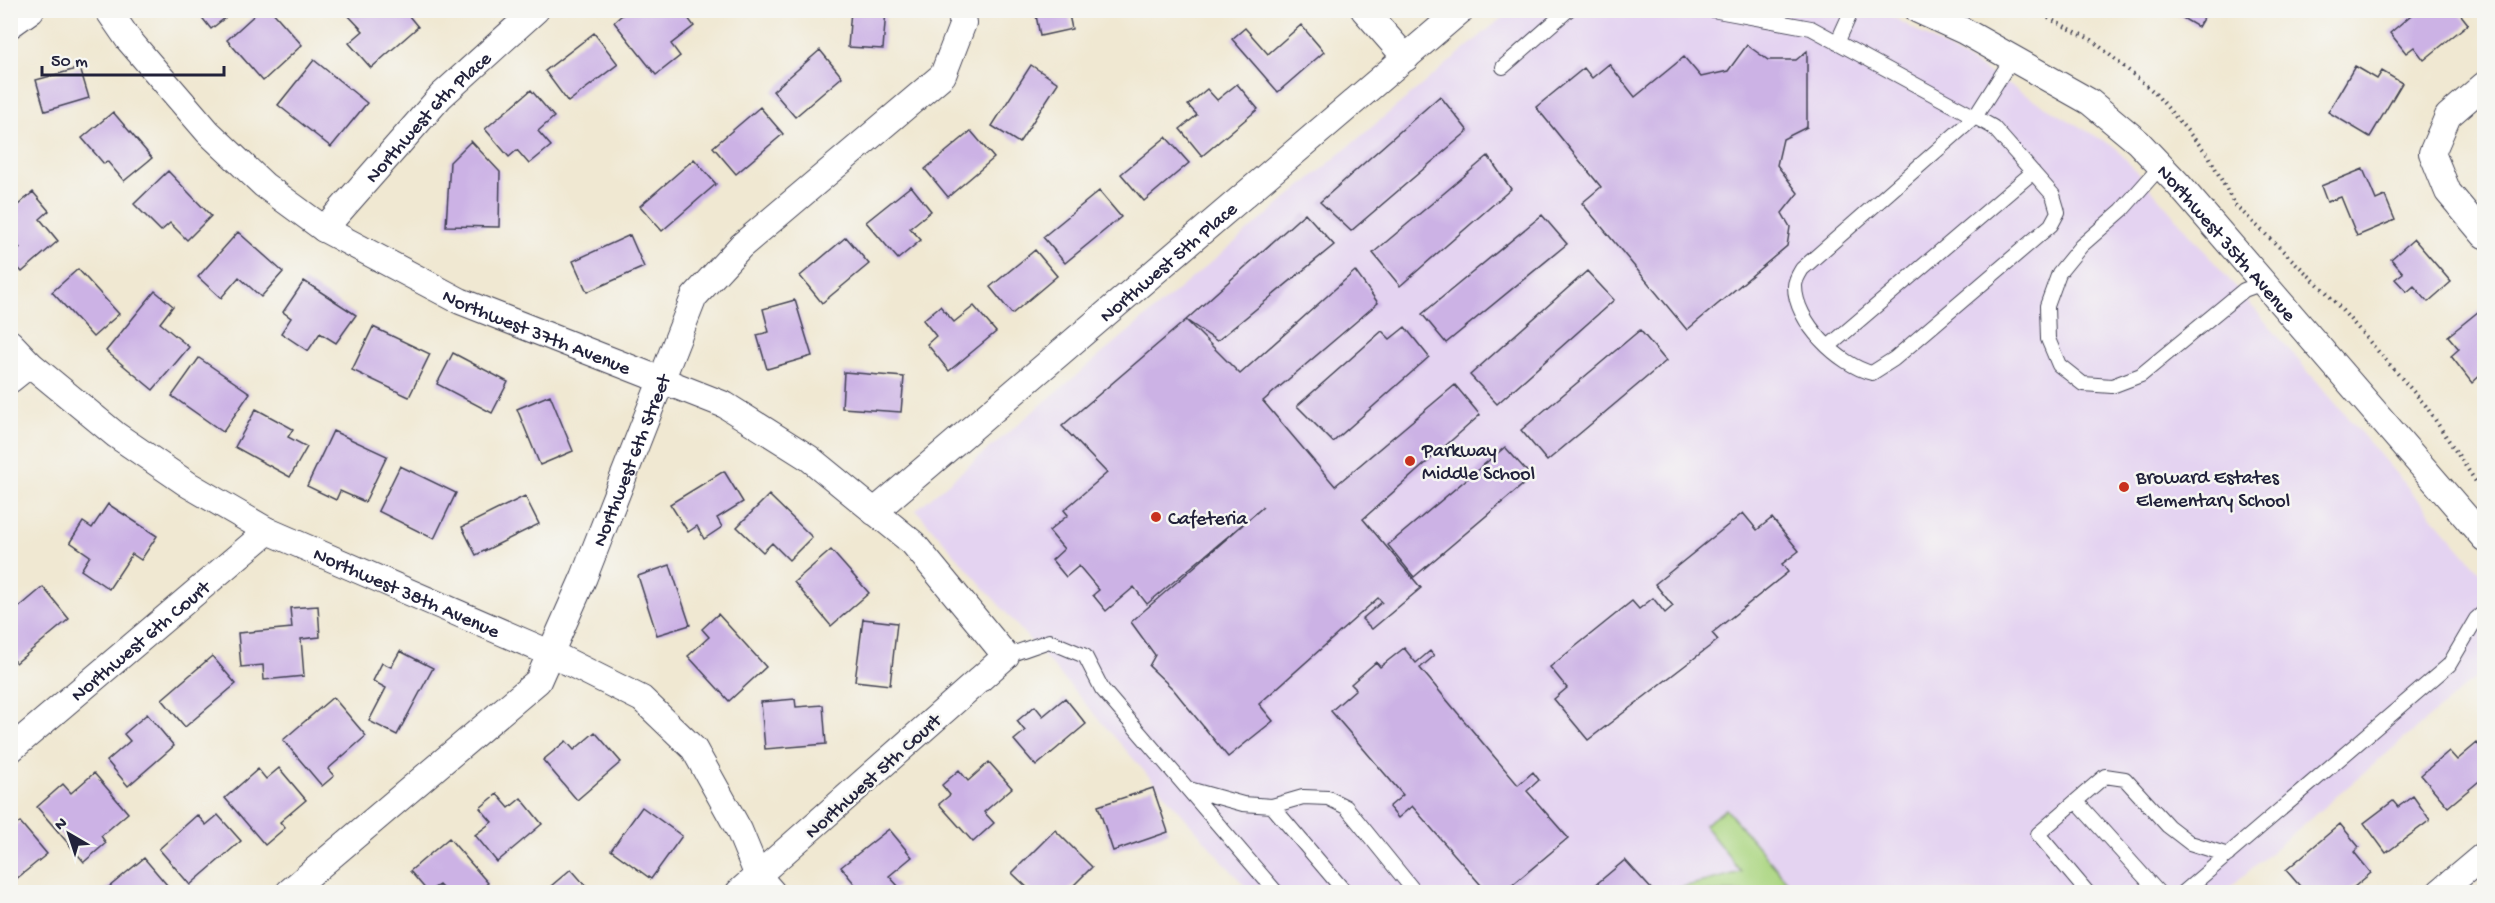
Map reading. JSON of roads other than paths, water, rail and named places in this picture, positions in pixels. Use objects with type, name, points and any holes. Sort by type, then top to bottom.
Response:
[{"type":"street","points":[[10,25],[31,10]]},
{"type":"street","name":"Northwest 37th Avenue","points":[[108,10],[128,39],[208,132],[264,185],[324,229],[460,301],[725,405],[800,452],[913,543],[1006,656]]},
{"type":"street","name":"Northwest 6th Place","points":[[324,229],[441,96],[536,10]]},
{"type":"street","points":[[1364,10],[1406,58]]},
{"type":"street","name":"Northwest 5th Place","points":[[874,512],[1461,10]]},
{"type":"street","name":"Northwest 35th Avenue","points":[[1918,10],[2013,57],[2090,102],[2138,142],[2264,282],[2484,538]]},
{"type":"street","name":"Northwest 6th Street","points":[[289,892],[538,681],[552,654],[694,297],[741,246],[943,75],[961,17]]},
{"type":"street","points":[[2484,85],[2448,116],[2432,153],[2448,192],[2484,235]]},
{"type":"street","name":"Northwest 38th Avenue","points":[[10,343],[20,372],[189,485],[268,531],[552,654],[642,699],[694,749],[739,830],[757,888]]},
{"type":"street","name":"Northwest 6th Court","points":[[10,750],[268,531]]},
{"type":"street","name":"Northwest 5th Court","points":[[757,888],[1006,656]]},
{"type":"street","points":[[2440,892],[2484,855]]},
{"type":"lane","points":[[1503,67],[1569,10]]},
{"type":"lane","points":[[1712,10],[1811,28],[1837,43],[1975,117],[1993,127],[2053,195],[2058,212],[2051,225],[1894,359],[1872,373],[1857,370],[1828,347],[1805,320],[1797,304],[1795,284],[1802,269],[1975,117],[2013,57]]},
{"type":"lane","points":[[1837,43],[1852,10]]},
{"type":"lane","points":[[2161,166],[2122,210],[2081,246],[2059,273],[2047,306],[2048,339],[2059,365],[2083,384],[2112,386],[2141,375],[2244,290],[2264,282]]},
{"type":"lane","points":[[1828,347],[2033,172]]},
{"type":"lane","points":[[2184,892],[2449,665],[2475,619],[2484,612]]},
{"type":"lane","points":[[1006,656],[1049,641],[1084,656],[1102,689],[1276,892]]},
{"type":"lane","points":[[2087,892],[2038,834],[2105,776],[2125,779],[2168,826],[2190,843],[2228,855]]},
{"type":"lane","points":[[1189,789],[1244,804],[1272,806],[1303,797],[1328,798],[1347,807],[1415,892]]},
{"type":"lane","points":[[2076,801],[2158,892]]},
{"type":"lane","points":[[1272,806],[1345,892]]},
{"type":"place","name":"Parkway Middle School","points":[[1410,461]]},
{"type":"place","name":"Broward Estates Elementary School","points":[[2124,487]]},
{"type":"place","name":"Cafeteria","points":[[1156,517]]}]
